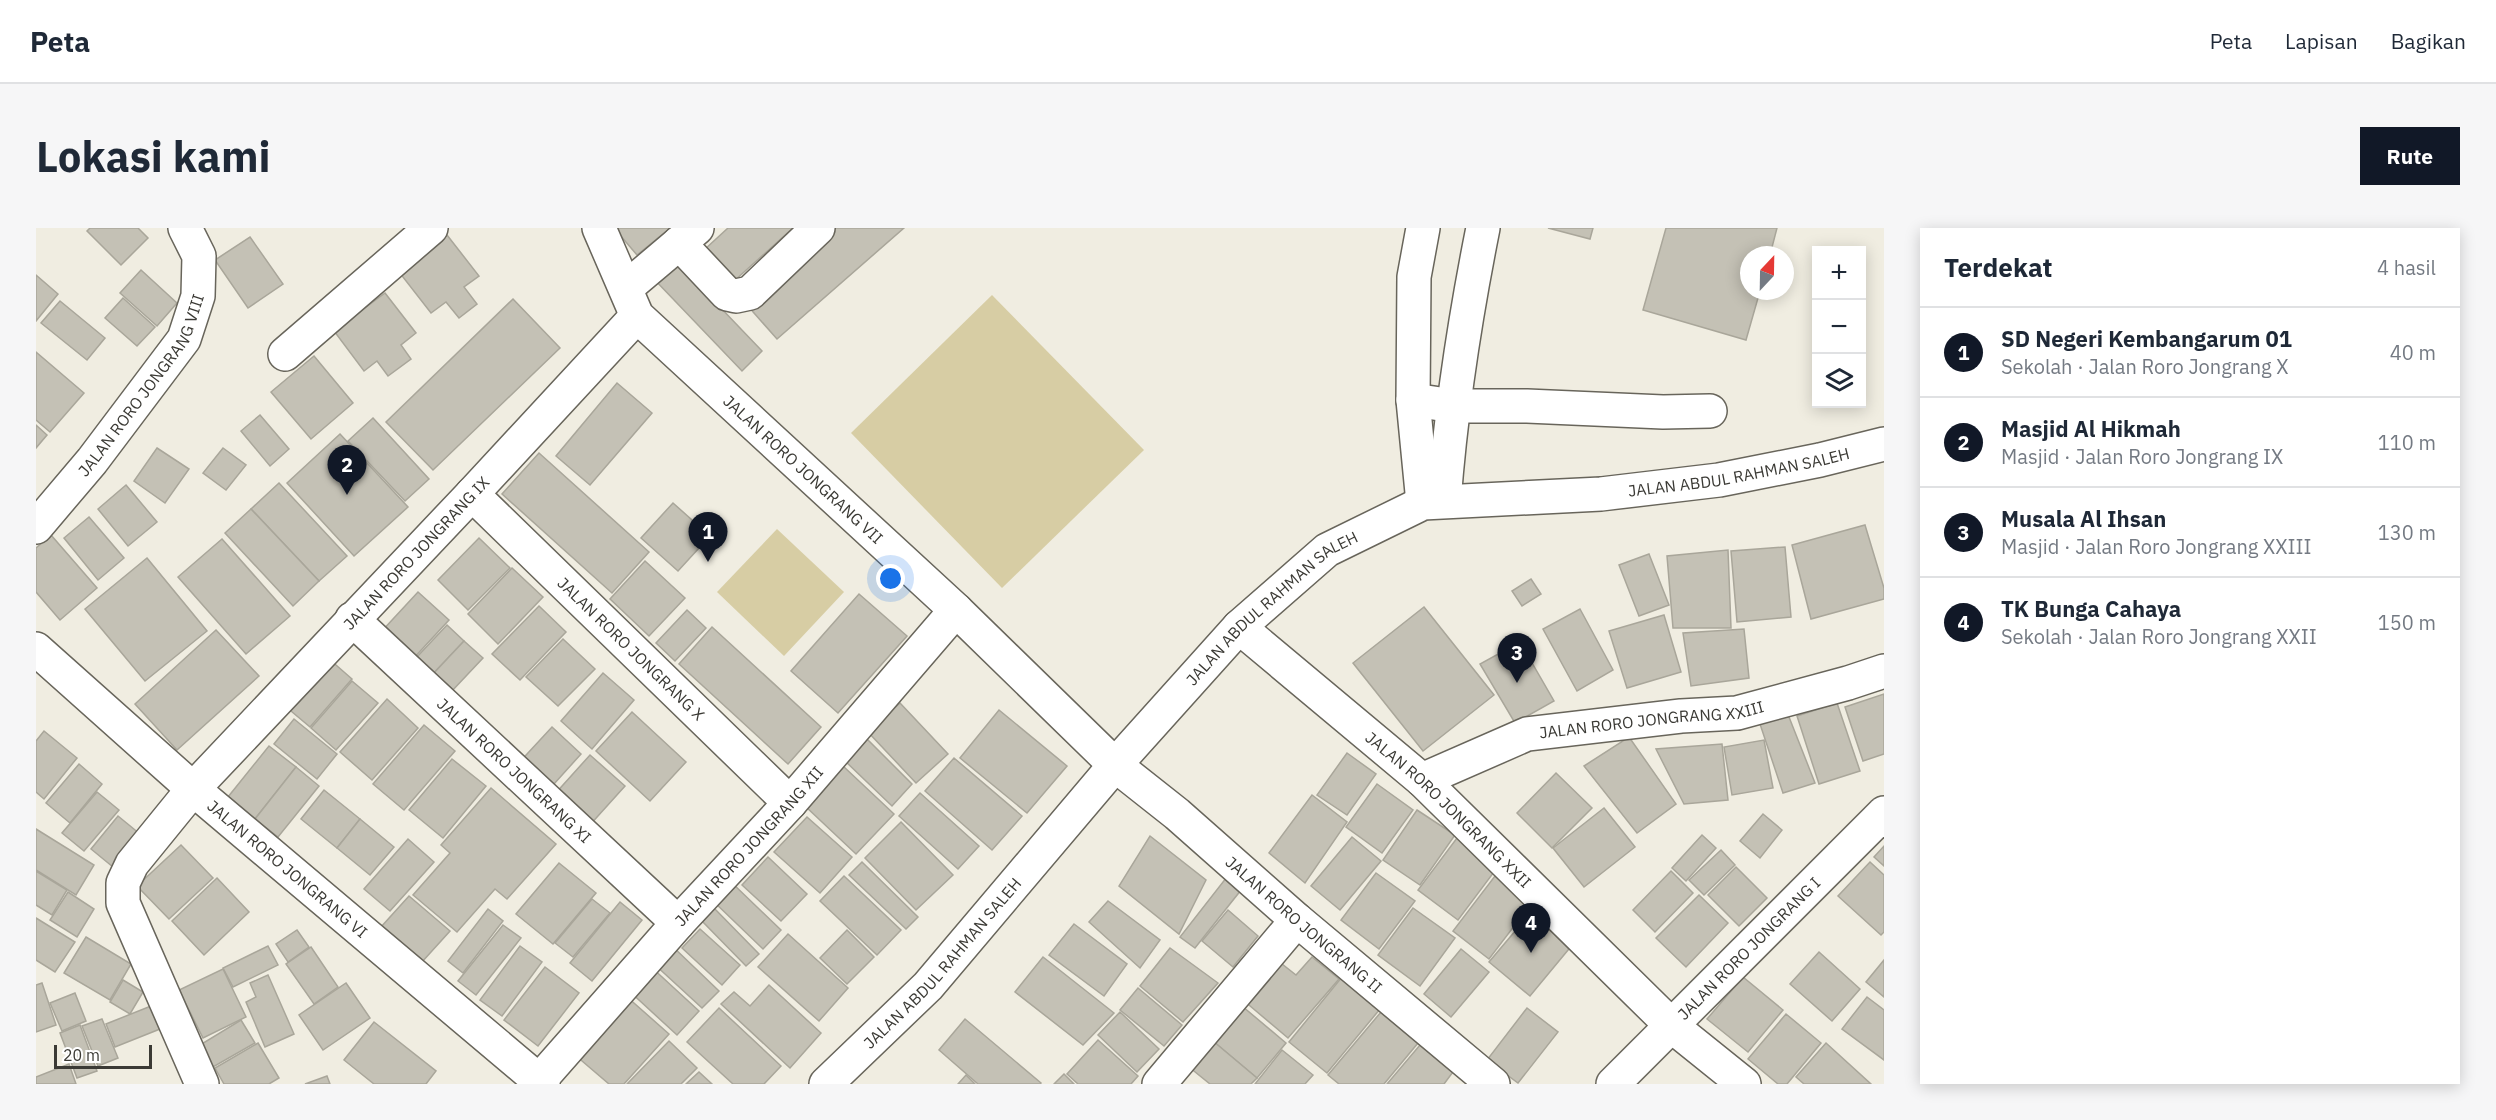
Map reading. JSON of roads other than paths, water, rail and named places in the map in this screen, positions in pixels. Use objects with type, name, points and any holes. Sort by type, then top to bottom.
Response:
[{"type":"street","name":"JALAN RORO JONGRANG VIII","points":[[36,527],[92,461],[184,339],[198,296],[199,255],[185,228]]},
{"type":"street","points":[[285,354],[431,228]]},
{"type":"street","name":"JALAN RORO JONGRANG VII","points":[[599,228],[632,302],[956,610],[1115,765]]},
{"type":"street","points":[[688,235],[727,294],[736,296],[750,293],[818,228]]},
{"type":"street","points":[[1424,228],[1414,278],[1413,400],[1433,502]]},
{"type":"street","points":[[1433,502],[1454,406],[1464,323],[1483,228]]},
{"type":"street","name":"JALAN RORO JONGRANG IX","points":[[202,1084],[123,903],[123,883],[132,864],[193,789],[472,494],[688,235]]},
{"type":"street","points":[[1413,400],[1454,406],[1527,406],[1663,412],[1710,411]]},
{"type":"street","name":"JALAN ABDUL RAHMAN SALEH","points":[[826,1084],[927,986],[1115,765],[1239,627],[1328,550],[1433,502],[1601,494],[1719,480],[1820,460],[1884,444]]},
{"type":"street","name":"JALAN RORO JONGRANG X","points":[[472,494],[790,802]]},
{"type":"street","name":"JALAN RORO JONGRANG XII","points":[[541,1082],[678,923],[790,802],[956,610]]},
{"type":"street","name":"JALAN RORO JONGRANG XI","points":[[352,619],[678,923]]},
{"type":"street","name":"JALAN RORO JONGRANG XXII","points":[[1239,627],[1422,780],[1673,1027],[1744,1084]]},
{"type":"street","name":"JALAN RORO JONGRANG VI","points":[[36,649],[193,789],[541,1082]]},
{"type":"street","name":"JALAN RORO JONGRANG XXIII","points":[[1422,780],[1527,734],[1681,716],[1737,713],[1884,671]]},
{"type":"street","name":"JALAN RORO JONGRANG II","points":[[1115,765],[1177,814],[1297,920],[1493,1084]]},
{"type":"street","name":"JALAN RORO JONGRANG I","points":[[1613,1084],[1673,1027],[1884,813]]},
{"type":"street","points":[[1176,1078],[1297,920]]},
{"type":"place","name":"Masjid Al Hikmah","points":[[347,495]]},
{"type":"place","name":"SD Negeri Kembangarum 01","points":[[708,562]]},
{"type":"place","name":"Musala Al Ihsan","points":[[1517,683]]},
{"type":"place","name":"TK Bunga Cahaya","points":[[1531,953]]}]
